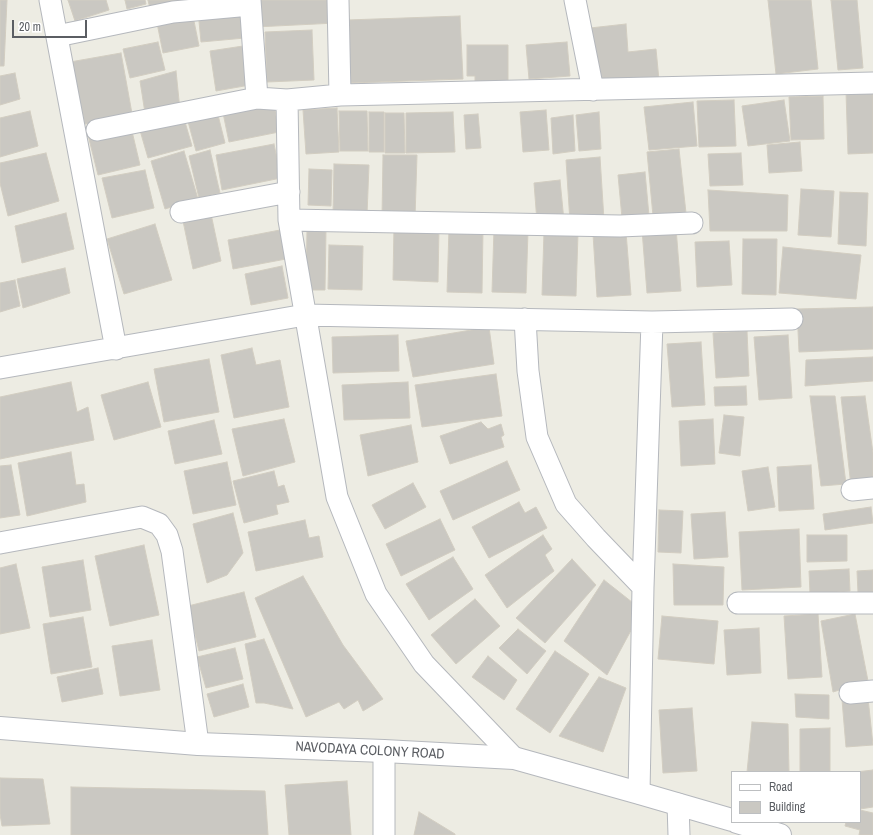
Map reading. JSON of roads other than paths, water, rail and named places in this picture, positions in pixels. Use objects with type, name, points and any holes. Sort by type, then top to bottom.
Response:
[{"type":"street","points":[[50,0],[116,349]]},
{"type":"street","points":[[338,0],[340,95]]},
{"type":"street","points":[[575,0],[593,90]]},
{"type":"street","points":[[57,36],[173,12],[250,2],[257,98]]},
{"type":"street","points":[[97,130],[257,98],[287,100],[340,95],[873,83]]},
{"type":"street","points":[[287,100],[289,220],[337,497],[376,594],[424,664],[514,758]]},
{"type":"street","points":[[181,212],[289,192]]},
{"type":"street","points":[[289,220],[620,226],[692,223]]},
{"type":"street","points":[[0,368],[305,315],[652,322],[792,319]]},
{"type":"street","points":[[525,319],[528,371],[537,437],[566,504],[643,587]]},
{"type":"street","points":[[640,793],[643,587],[652,322]]},
{"type":"street","points":[[852,490],[873,488]]},
{"type":"street","points":[[0,543],[142,517],[159,524],[167,535],[172,551],[198,744]]},
{"type":"street","points":[[738,603],[873,603]]},
{"type":"street","points":[[850,693],[873,691]]},
{"type":"street","name":"NAVODAYA COLONY ROAD","points":[[0,728],[198,744],[384,751],[514,758],[731,820]]},
{"type":"street","points":[[384,751],[384,835]]},
{"type":"street","points":[[678,804],[679,835]]},
{"type":"street","points":[[740,823],[780,835]]}]
